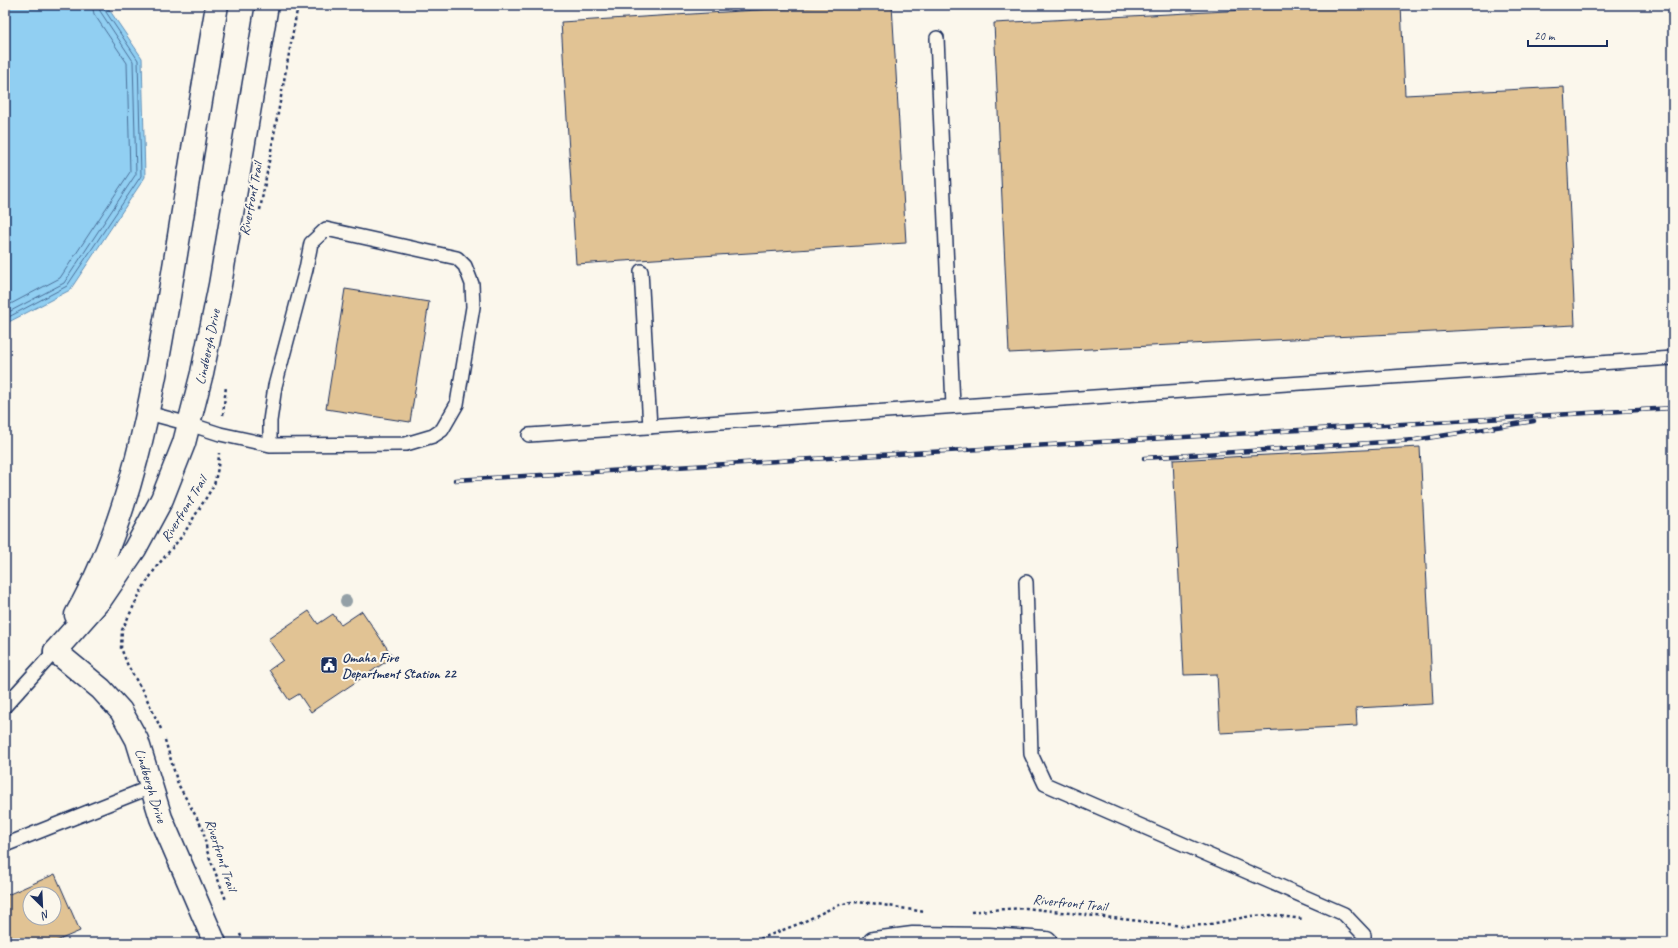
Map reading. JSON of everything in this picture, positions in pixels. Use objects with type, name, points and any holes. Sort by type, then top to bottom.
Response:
[{"type":"street","points":[[55,651],[83,603],[109,544],[130,485],[148,413],[159,358],[217,5]]},
{"type":"street","name":"Lindbergh Drive","points":[[215,943],[161,818],[137,740],[121,711],[101,689],[55,651],[101,599],[135,550],[162,499],[184,443],[202,374],[220,285],[267,5]]},
{"type":"street","points":[[874,943],[913,938],[989,939],[1046,943]]},
{"type":"lane","points":[[937,38],[954,406]]},
{"type":"lane","points":[[148,413],[220,434],[270,445],[406,444],[433,436],[442,430],[457,404],[473,307],[472,284],[465,266],[457,258],[326,229],[311,243],[306,270],[275,386],[270,421],[270,445]]},
{"type":"lane","points":[[641,271],[650,427]]},
{"type":"lane","points":[[529,435],[1673,358]]},
{"type":"lane","points":[[1026,582],[1031,754],[1045,784],[1344,914],[1364,939]]},
{"type":"lane","points":[[5,706],[55,651]]},
{"type":"lane","points":[[5,845],[151,787]]},
{"type":"path","name":"Riverfront Trail","points":[[259,214],[298,5]]},
{"type":"path","name":"Riverfront Trail","points":[[226,383],[218,468],[214,485],[183,535],[157,566],[141,591],[122,630],[122,648],[128,666],[159,723],[178,784],[203,828],[209,857],[228,905]]},
{"type":"path","points":[[749,943],[801,923],[836,906],[851,902],[871,903],[930,912]]},
{"type":"path","name":"Riverfront Trail","points":[[969,912],[1026,908],[1183,926],[1206,925],[1251,916],[1272,915],[1307,920]]},
{"type":"path","points":[[240,934],[244,943]]},
{"type":"path","points":[[1364,939],[1394,943]]},
{"type":"water","points":[[5,5],[106,5],[142,58],[145,177],[70,290],[5,324]]},
{"type":"building","points":[[839,5],[892,5],[906,243],[576,264],[561,22]]},
{"type":"building","points":[[1344,5],[1401,5],[1405,95],[1564,87],[1575,325],[1009,353],[994,23]]},
{"type":"building","points":[[345,289],[429,302],[410,422],[326,409]]},
{"type":"building","points":[[1420,447],[1433,704],[1356,708],[1357,726],[1220,733],[1217,674],[1184,675],[1173,460]]},
{"type":"building","name":"Omaha Fire Department Station 22","points":[[309,611],[318,624],[333,614],[341,625],[362,611],[393,657],[311,712],[299,694],[289,700],[269,670],[283,660],[268,639]]},
{"type":"building","points":[[55,874],[60,886],[28,886]]},
{"type":"building","points":[[22,889],[22,926],[62,926],[62,890],[80,931],[52,943],[5,943],[5,896]]},
{"type":"railway","points":[[455,480],[1673,408]]},
{"type":"railway","points":[[1144,458],[1415,440],[1534,421]]},
{"type":"place","name":"Omaha Fire Department Station 22","points":[[329,665]]}]
